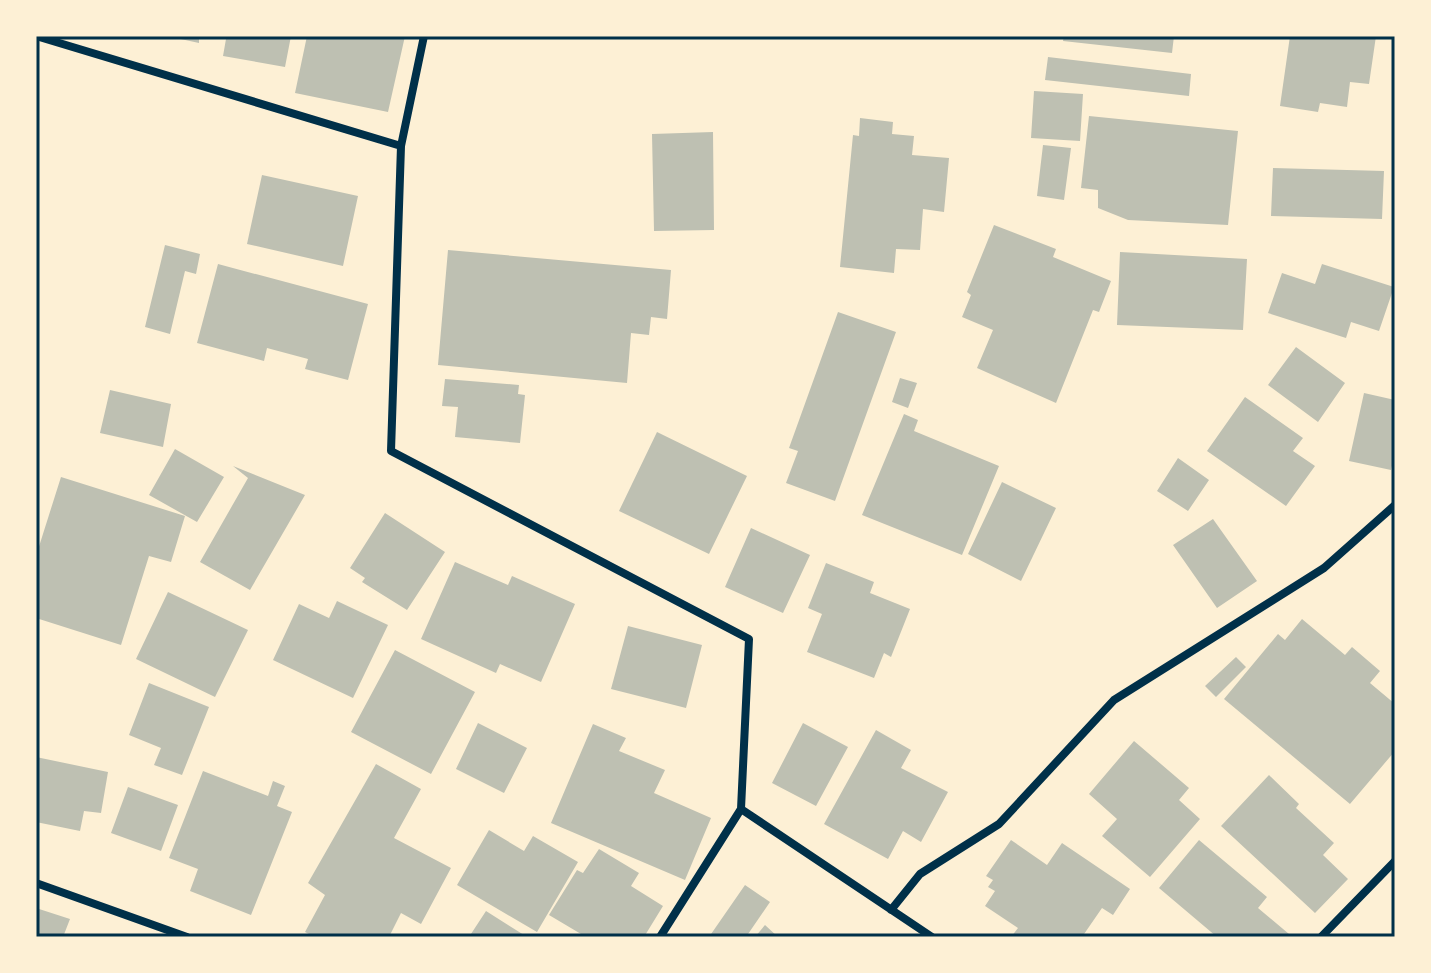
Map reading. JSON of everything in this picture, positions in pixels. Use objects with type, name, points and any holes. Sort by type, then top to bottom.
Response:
[{"type":"street","points":[[36,36],[401,146]]},
{"type":"street","points":[[424,36],[401,146],[391,451],[749,639],[741,809],[660,937]]},
{"type":"street","points":[[891,910],[920,874],[999,824],[1114,700],[1324,568],[1395,505]]},
{"type":"street","points":[[741,809],[932,937]]},
{"type":"street","points":[[1321,937],[1395,861]]},
{"type":"street","points":[[36,883],[187,937]]},
{"type":"building","points":[[167,36],[199,36],[199,43]]},
{"type":"building","points":[[216,36],[291,36],[285,67],[223,56],[226,39]]},
{"type":"building","points":[[307,36],[405,36],[388,112],[295,93]]},
{"type":"building","points":[[1064,36],[1174,36],[1172,53],[1063,41]]},
{"type":"building","points":[[1290,36],[1376,36],[1369,84],[1350,82],[1347,107],[1320,103],[1318,112],[1280,106]]},
{"type":"building","points":[[1048,57],[1191,74],[1189,96],[1045,80]]},
{"type":"building","points":[[1034,91],[1083,94],[1080,141],[1031,138]]},
{"type":"building","points":[[1089,116],[1238,131],[1228,225],[1128,220],[1098,208],[1098,190],[1081,188]]},
{"type":"building","points":[[860,118],[893,122],[892,134],[914,136],[912,155],[949,158],[944,212],[923,209],[920,250],[896,249],[894,273],[840,267],[853,135],[859,136]]},
{"type":"building","points":[[713,132],[714,230],[654,231],[652,134]]},
{"type":"building","points":[[1043,145],[1071,148],[1064,200],[1037,196]]},
{"type":"building","points":[[1273,168],[1384,171],[1382,219],[1271,216]]},
{"type":"building","points":[[262,175],[358,196],[343,266],[247,244]]},
{"type":"building","points":[[994,225],[1056,249],[1053,257],[1111,281],[1099,312],[1093,310],[1056,403],[977,368],[993,330],[962,317],[971,295],[967,292]]},
{"type":"building","points":[[165,245],[200,254],[196,274],[185,271],[170,334],[145,327]]},
{"type":"building","points":[[448,250],[671,270],[667,319],[651,317],[649,335],[631,333],[627,383],[438,365]]},
{"type":"building","points":[[1120,252],[1247,259],[1243,330],[1117,325]]},
{"type":"building","points":[[218,264],[368,304],[348,380],[305,369],[308,359],[267,348],[264,361],[197,343]]},
{"type":"building","points":[[1322,264],[1394,287],[1379,331],[1351,322],[1346,338],[1268,313],[1282,273],[1315,284]]},
{"type":"building","points":[[838,312],[896,332],[835,501],[786,483],[798,451],[789,448]]},
{"type":"building","points":[[1296,347],[1345,383],[1318,422],[1268,385]]},
{"type":"building","points":[[900,378],[917,383],[908,408],[892,402]]},
{"type":"building","points":[[445,379],[519,385],[518,394],[525,395],[520,443],[455,437],[458,407],[442,406]]},
{"type":"building","points":[[110,390],[171,404],[163,447],[100,433]]},
{"type":"building","points":[[1364,393],[1395,400],[1395,453],[1391,470],[1349,461]]},
{"type":"building","points":[[1245,397],[1303,438],[1293,451],[1315,466],[1286,506],[1207,451]]},
{"type":"building","points":[[904,414],[918,420],[914,431],[999,466],[962,555],[862,515]]},
{"type":"building","points":[[657,432],[747,476],[709,554],[619,511]]},
{"type":"building","points":[[175,449],[224,477],[197,522],[149,495]]},
{"type":"building","points":[[1178,458],[1209,480],[1188,511],[1157,491]]},
{"type":"building","points":[[233,466],[305,495],[250,590],[200,562],[248,478]]},
{"type":"building","points":[[61,477],[185,516],[171,562],[149,556],[121,645],[36,618],[36,556]]},
{"type":"building","points":[[1002,482],[1056,508],[1021,581],[968,554]]},
{"type":"building","points":[[385,513],[445,552],[407,610],[362,582],[365,578],[350,568]]},
{"type":"building","points":[[1213,519],[1257,581],[1217,608],[1173,545]]},
{"type":"building","points":[[751,528],[810,555],[783,613],[725,587]]},
{"type":"building","points":[[455,562],[508,585],[512,576],[575,604],[541,682],[500,664],[496,673],[421,639]]},
{"type":"building","points":[[826,563],[874,582],[870,593],[910,609],[891,657],[884,653],[874,678],[807,652],[822,614],[808,608]]},
{"type":"building","points":[[168,592],[248,630],[215,697],[136,659]]},
{"type":"building","points":[[337,601],[388,625],[353,698],[273,660],[299,604],[329,618]]},
{"type":"building","points":[[1302,619],[1345,655],[1352,647],[1380,671],[1370,683],[1395,704],[1395,751],[1350,804],[1224,699],[1278,634],[1285,640]]},
{"type":"building","points":[[628,626],[702,645],[686,708],[611,689]]},
{"type":"building","points":[[395,650],[475,692],[431,774],[351,732]]},
{"type":"building","points":[[1236,657],[1246,667],[1216,697],[1205,686]]},
{"type":"building","points":[[149,683],[209,707],[182,775],[154,765],[161,748],[129,735]]},
{"type":"building","points":[[478,723],[527,748],[504,793],[456,769]]},
{"type":"building","points":[[803,723],[848,747],[816,806],[772,783]]},
{"type":"building","points":[[593,724],[626,738],[619,751],[665,770],[654,793],[711,818],[685,880],[551,823]]},
{"type":"building","points":[[876,730],[911,750],[901,768],[948,792],[921,842],[903,831],[888,859],[824,824]]},
{"type":"building","points":[[1134,741],[1189,788],[1179,800],[1200,819],[1150,877],[1102,836],[1117,819],[1089,794]]},
{"type":"building","points":[[36,757],[108,772],[101,813],[84,811],[80,831],[36,822]]},
{"type":"building","points":[[376,764],[421,789],[394,838],[451,868],[421,924],[401,913],[389,937],[315,937],[305,932],[325,895],[308,883]]},
{"type":"building","points":[[203,771],[268,796],[273,781],[285,786],[277,806],[292,812],[251,915],[190,891],[198,869],[169,858]]},
{"type":"building","points":[[1269,775],[1299,804],[1296,808],[1334,843],[1323,855],[1348,879],[1315,913],[1221,826]]},
{"type":"building","points":[[128,787],[178,805],[161,851],[111,833]]},
{"type":"building","points":[[489,830],[524,851],[533,836],[578,862],[537,932],[457,885]]},
{"type":"building","points":[[1011,840],[1047,865],[1062,843],[1130,889],[1113,915],[1102,908],[1082,937],[1011,937],[1018,928],[985,906],[995,891],[988,887],[993,880],[986,876]]},
{"type":"building","points":[[1199,840],[1267,897],[1258,908],[1289,934],[1287,937],[1217,937],[1159,888]]},
{"type":"building","points":[[599,849],[639,873],[631,886],[663,906],[644,937],[586,937],[549,915],[577,870],[583,873]]},
{"type":"building","points":[[745,885],[770,902],[746,937],[709,937]]},
{"type":"building","points":[[36,908],[70,919],[63,937],[36,937]]},
{"type":"building","points":[[486,911],[524,935],[469,937]]},
{"type":"building","points":[[765,925],[778,937],[755,937]]}]
